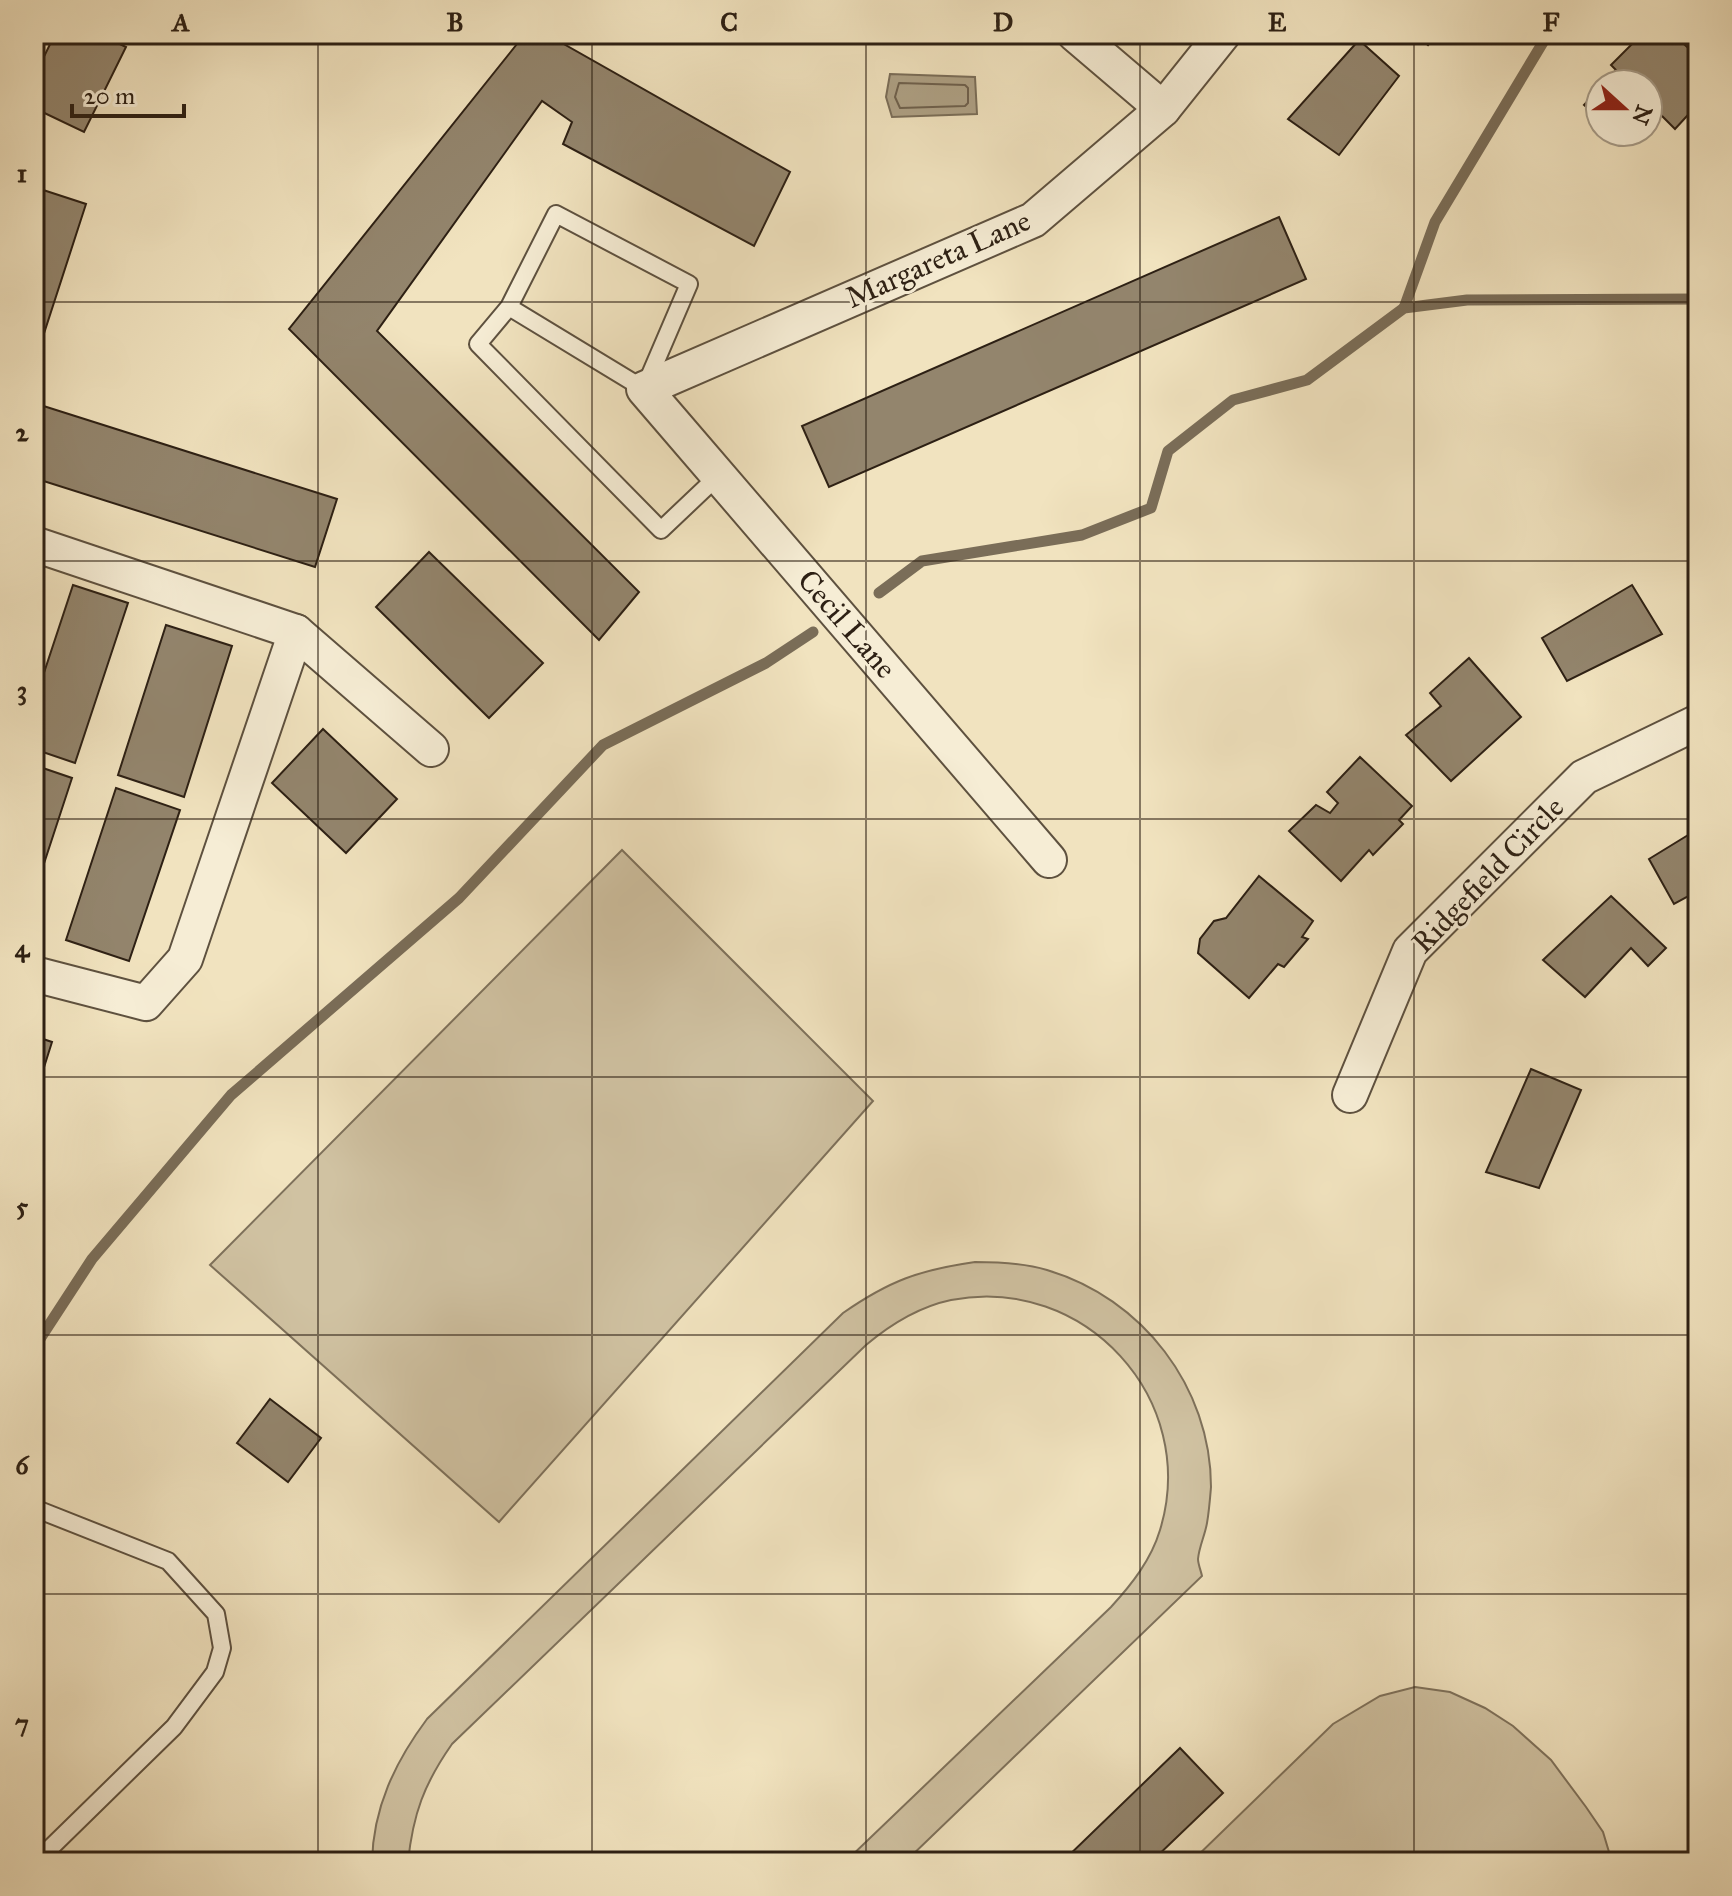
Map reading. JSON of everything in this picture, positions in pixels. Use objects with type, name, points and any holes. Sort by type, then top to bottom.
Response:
[{"type":"street","points":[[1075,34],[1163,109]]},
{"type":"street","name":"Margareta Lane","points":[[644,389],[1033,220],[1163,109],[1223,34]]},
{"type":"street","name":"Cecil Lane","points":[[644,389],[1049,860]]},
{"type":"street","points":[[34,544],[296,632],[431,749]]},
{"type":"street","points":[[34,974],[146,1003],[185,959],[296,632]]},
{"type":"street","name":"Ridgefield Circle","points":[[1350,1095],[1410,951],[1584,777],[1698,722]]},
{"type":"lane","points":[[509,307],[644,389],[689,284],[556,214],[509,307],[478,344],[661,530],[719,475]]},
{"type":"lane","points":[[34,1508],[168,1561],[216,1614],[222,1648],[215,1672],[174,1727],[36,1862]]},
{"type":"shaded area","points":[[622,850],[873,1101],[499,1522],[210,1265]]},
{"type":"shaded area","points":[[975,1262],[1029,1266],[1081,1283],[1113,1302],[1141,1325],[1165,1352],[1184,1382],[1199,1415],[1208,1450],[1211,1487],[1207,1523],[1198,1559],[1202,1576],[905,1862],[845,1862],[1119,1598],[1152,1551],[1160,1530],[1168,1481],[1163,1435],[1147,1393],[1120,1356],[1086,1327],[1045,1307],[1000,1297],[951,1300],[927,1307],[895,1323],[866,1345],[452,1744],[421,1800],[408,1862],[372,1862],[381,1804],[405,1752],[427,1719],[843,1313],[905,1278]]},
{"type":"shaded area","points":[[1415,1687],[1450,1692],[1485,1708],[1513,1726],[1551,1760],[1586,1807],[1603,1832],[1612,1862],[1191,1862],[1333,1724],[1380,1696]]},
{"type":"water","points":[[890,74],[975,77],[977,114],[892,117],[886,97]]},
{"type":"building","points":[[55,34],[99,34],[126,47],[84,132],[34,108],[34,77]]},
{"type":"building","points":[[525,34],[546,34],[790,172],[754,246],[563,144],[572,122],[542,101],[377,331],[639,592],[599,640],[289,329]]},
{"type":"building","points":[[1415,34],[1437,34],[1428,45]]},
{"type":"building","points":[[1642,34],[1673,34],[1698,57],[1698,104],[1675,129],[1664,118],[1664,68],[1614,68],[1611,65]]},
{"type":"building","points":[[1359,40],[1399,76],[1339,155],[1288,119]]},
{"type":"building","points":[[34,187],[86,204],[36,358],[34,358]]},
{"type":"building","points":[[1279,217],[1306,279],[829,487],[802,426]]},
{"type":"building","points":[[34,403],[337,499],[315,567],[34,478]]},
{"type":"building","points":[[429,552],[543,663],[489,718],[376,607]]},
{"type":"building","points":[[73,585],[128,603],[75,763],[34,749],[34,703]]},
{"type":"building","points":[[1632,585],[1662,634],[1567,681],[1542,638]]},
{"type":"building","points":[[166,625],[232,646],[184,797],[118,775]]},
{"type":"building","points":[[1469,658],[1521,717],[1451,781],[1406,735],[1441,706],[1430,693]]},
{"type":"building","points":[[323,729],[397,799],[346,853],[272,783]]},
{"type":"building","points":[[1360,757],[1412,806],[1399,820],[1403,824],[1373,855],[1369,850],[1341,881],[1289,831],[1316,805],[1330,813],[1338,803],[1327,792]]},
{"type":"building","points":[[34,765],[72,778],[34,894]]},
{"type":"building","points":[[116,788],[180,810],[129,961],[66,940]]},
{"type":"building","points":[[1698,829],[1698,891],[1674,904],[1649,859]]},
{"type":"building","points":[[1259,876],[1313,921],[1302,937],[1308,939],[1284,967],[1278,964],[1249,998],[1198,953],[1200,939],[1214,921],[1226,918]]},
{"type":"building","points":[[1611,896],[1666,948],[1648,966],[1631,948],[1585,997],[1543,960]]},
{"type":"building","points":[[34,1036],[52,1042],[34,1099]]},
{"type":"building","points":[[1531,1069],[1581,1090],[1539,1188],[1486,1172]]},
{"type":"building","points":[[270,1399],[321,1438],[288,1482],[237,1443]]},
{"type":"building","points":[[1180,1748],[1223,1793],[1151,1862],[1062,1862]]},
{"type":"waterway","points":[[1404,308],[1435,222],[1548,34]]},
{"type":"waterway","points":[[879,593],[922,561],[1082,535],[1151,508],[1168,451],[1233,400],[1307,380],[1404,308],[1467,300],[1698,299]]},
{"type":"waterway","points":[[34,1348],[92,1259],[231,1095],[459,898],[603,745],[766,663],[813,632]]}]
